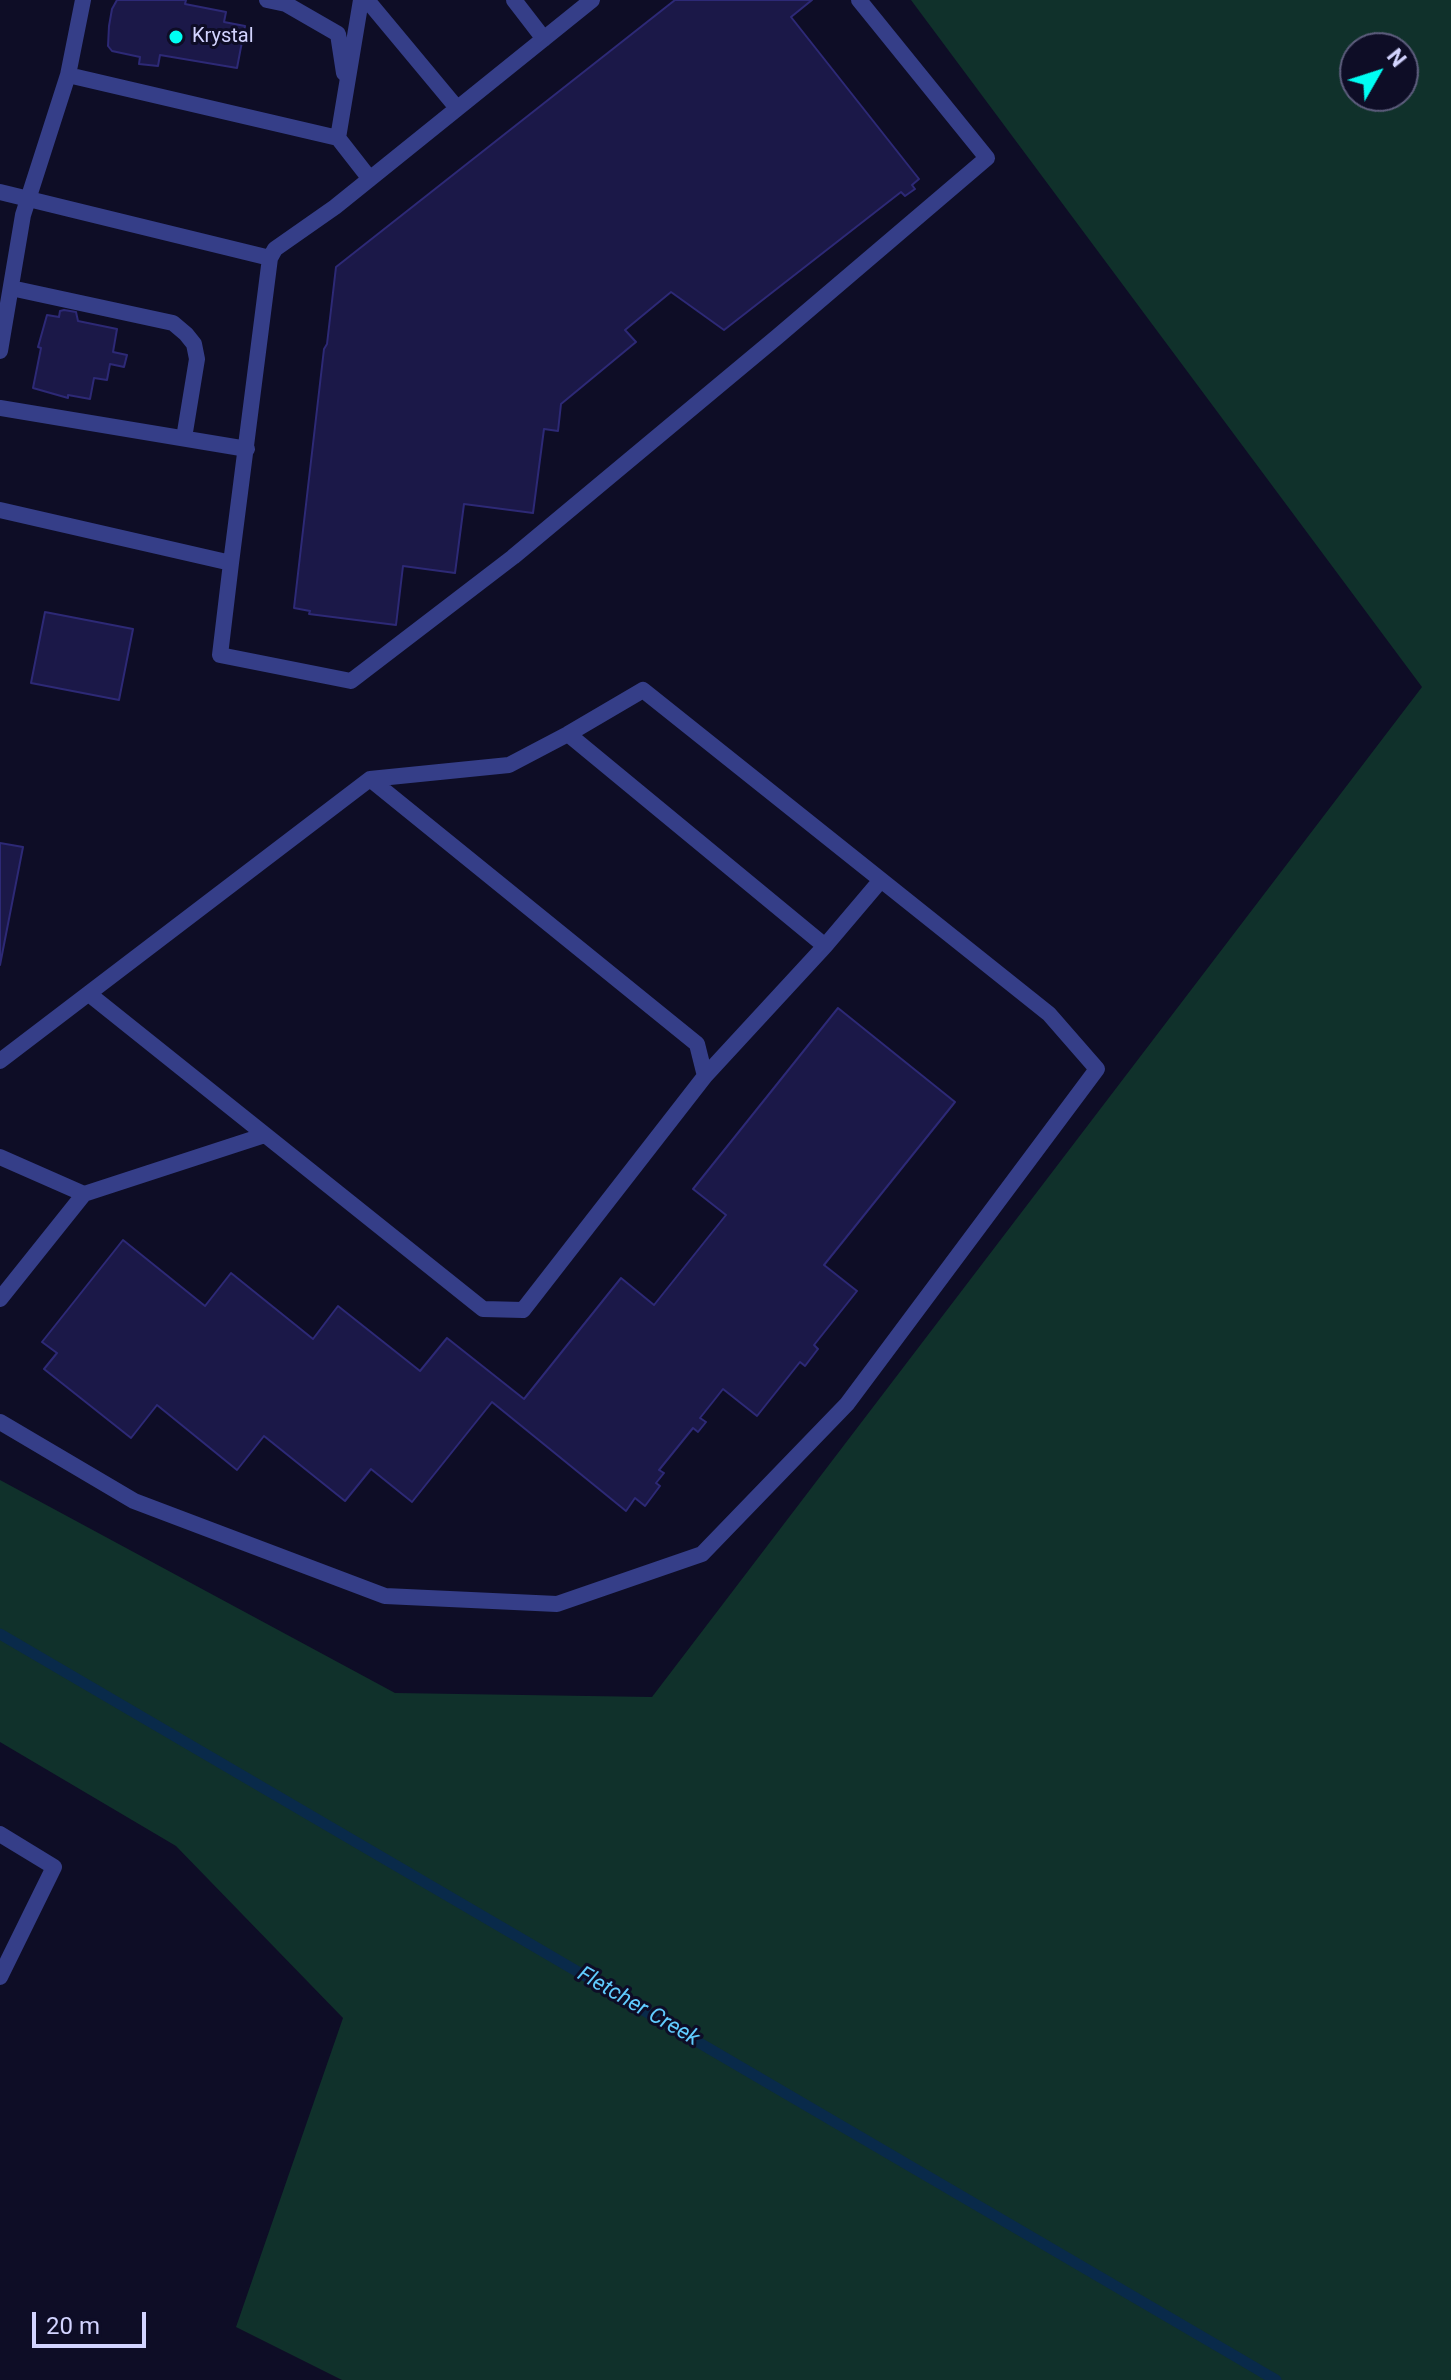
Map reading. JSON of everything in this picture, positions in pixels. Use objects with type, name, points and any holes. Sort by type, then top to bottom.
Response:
[{"type":"lane","points":[[0,351],[28,199],[68,75],[83,0]]},
{"type":"lane","points":[[267,0],[286,4],[338,34],[346,86]]},
{"type":"lane","points":[[338,138],[364,0]]},
{"type":"lane","points":[[364,0],[457,108]]},
{"type":"lane","points":[[514,0],[544,39]]},
{"type":"lane","points":[[592,0],[370,179],[275,249],[270,258],[220,655],[351,681],[525,547],[987,158],[859,0]]},
{"type":"lane","points":[[68,75],[338,138],[370,179]]},
{"type":"lane","points":[[0,192],[270,258]]},
{"type":"lane","points":[[11,288],[173,323],[186,334],[194,344],[197,359],[184,438]]},
{"type":"lane","points":[[0,408],[247,449]]},
{"type":"lane","points":[[0,510],[231,563]]},
{"type":"lane","points":[[0,1061],[370,779],[509,765],[643,690],[1049,1014],[1097,1069],[847,1404],[702,1554],[557,1604],[385,1596],[134,1501],[0,1422]]},
{"type":"lane","points":[[568,734],[825,946]]},
{"type":"lane","points":[[370,779],[697,1044],[705,1076]]},
{"type":"lane","points":[[89,994],[483,1309],[523,1310],[705,1076],[825,946],[881,880]]},
{"type":"lane","points":[[0,1299],[84,1194],[265,1135]]},
{"type":"lane","points":[[0,1157],[84,1194]]},
{"type":"lane","points":[[0,1834],[54,1867],[0,1977]]},
{"type":"green space","points":[[911,0],[1451,0],[1451,2380],[342,2380],[236,2327],[343,2018],[176,1846],[0,1742],[0,1480],[395,1693],[652,1697],[1422,687]]},
{"type":"building","name":"Krystal","points":[[117,0],[186,0],[185,4],[226,12],[224,22],[245,26],[237,68],[160,55],[158,66],[139,64],[140,57],[112,51],[108,46],[109,26]]},
{"type":"building","points":[[675,0],[812,0],[791,17],[919,179],[912,185],[915,189],[905,196],[901,192],[724,330],[671,292],[625,330],[636,342],[561,404],[558,431],[544,429],[533,513],[464,504],[455,573],[403,566],[396,625],[309,614],[310,611],[294,608],[336,267]]},
{"type":"building","points":[[60,311],[76,312],[78,321],[117,329],[113,352],[127,355],[124,367],[110,364],[107,380],[94,378],[90,399],[68,395],[68,398],[33,388],[41,348],[38,347],[47,315],[59,317]]},
{"type":"building","points":[[45,612],[133,629],[119,700],[31,683]]},
{"type":"building","points":[[0,843],[23,847],[0,965]]},
{"type":"building","points":[[838,1008],[955,1102],[824,1265],[857,1291],[814,1345],[818,1349],[805,1366],[800,1362],[757,1416],[723,1389],[700,1418],[706,1422],[698,1432],[693,1428],[659,1470],[664,1473],[656,1483],[660,1486],[645,1506],[635,1498],[626,1511],[492,1402],[412,1502],[371,1469],[345,1501],[264,1436],[237,1470],[157,1405],[131,1438],[44,1369],[57,1353],[42,1342],[123,1240],[205,1306],[231,1273],[313,1339],[338,1306],[420,1371],[447,1338],[524,1399],[621,1278],[654,1305],[726,1215],[693,1189]]},
{"type":"waterway","name":"Fletcher Creek","points":[[0,1634],[1276,2380]]},
{"type":"place","name":"Krystal","points":[[176,37]]}]
